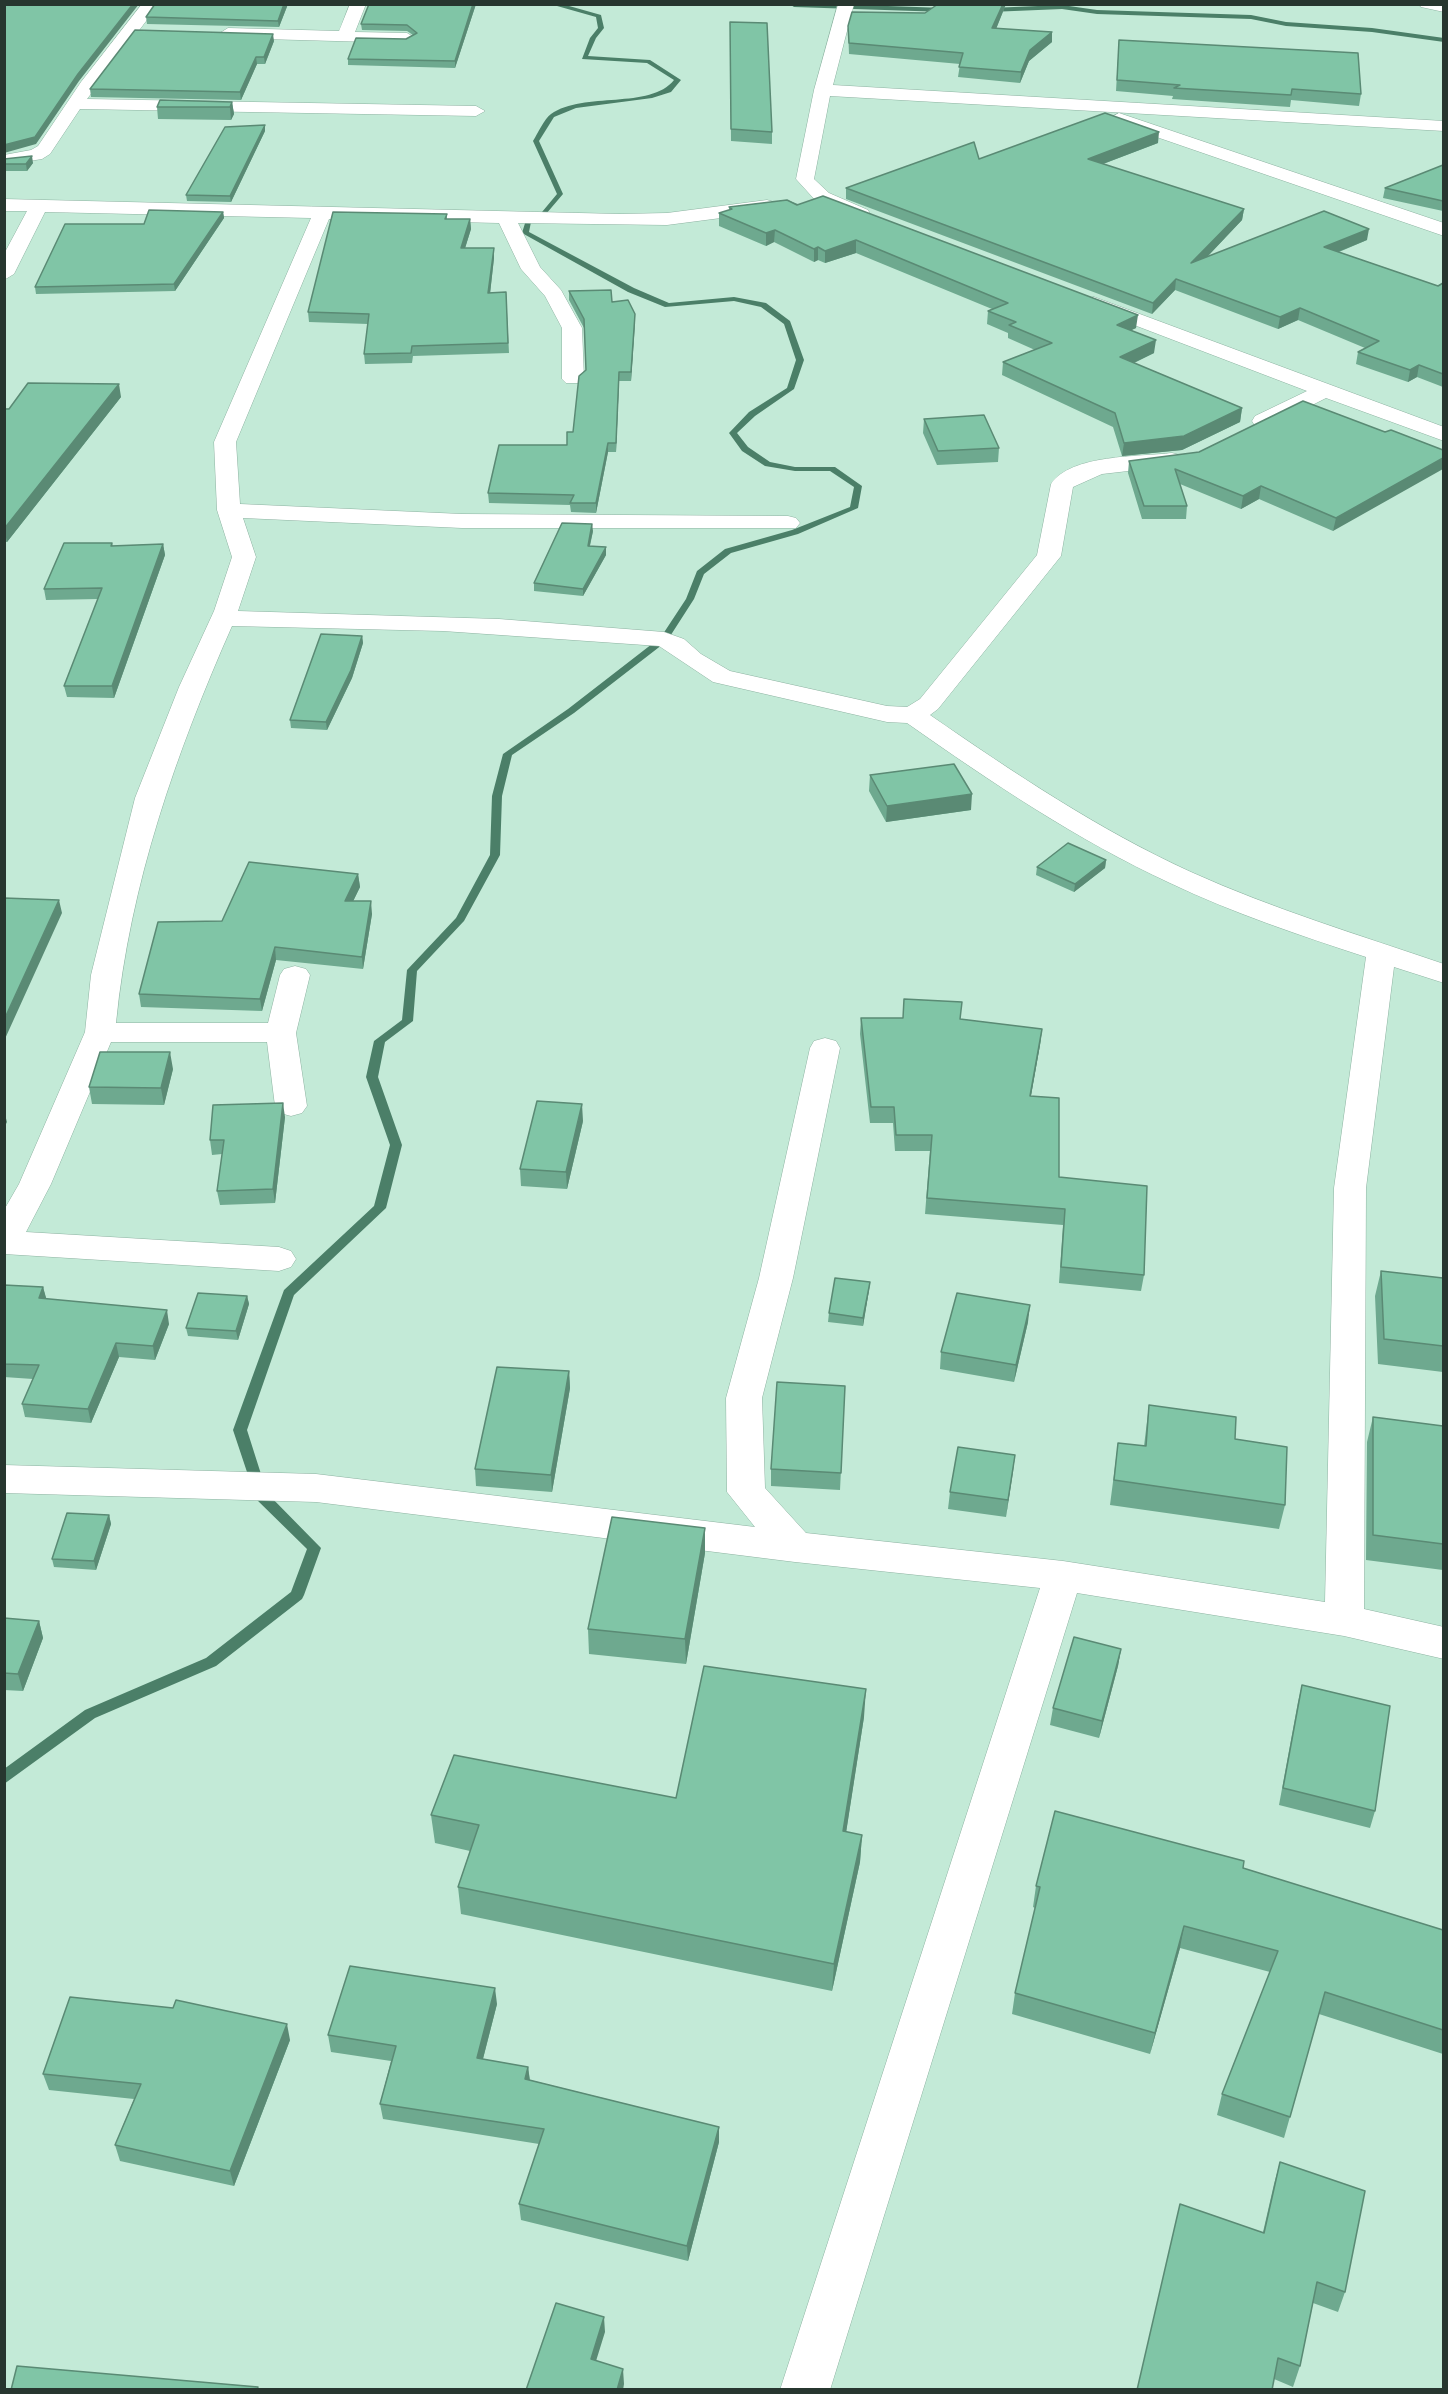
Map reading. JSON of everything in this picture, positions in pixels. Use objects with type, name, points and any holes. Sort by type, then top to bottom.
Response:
[{"type":"street","points":[[4,160],[36,155],[44,150],[74,104],[151,4]]},
{"type":"street","points":[[345,36],[358,4]]},
{"type":"street","points":[[846,4],[823,90],[805,179],[811,189],[825,200],[880,221]]},
{"type":"street","points":[[1426,4],[1443,7]]},
{"type":"street","points":[[130,30],[154,31]]},
{"type":"street","points":[[214,32],[406,38]]},
{"type":"street","points":[[823,90],[1443,126]]},
{"type":"street","points":[[74,104],[476,111]]},
{"type":"street","points":[[1082,105],[1443,230]]},
{"type":"street","points":[[804,202],[825,200]]},
{"type":"street","points":[[4,205],[322,211],[583,220],[667,219],[784,204]]},
{"type":"street","points":[[4,274],[39,206]]},
{"type":"street","points":[[279,1259],[4,1241],[35,1184],[100,1032],[106,975],[149,798],[192,687],[223,618],[244,557],[229,510],[225,442],[322,211]]},
{"type":"street","points":[[513,216],[531,269],[554,294],[572,327],[573,379]]},
{"type":"street","points":[[1080,298],[1443,435]]},
{"type":"street","points":[[1240,432],[1324,392]]},
{"type":"street","points":[[913,715],[929,704],[1049,556],[1062,484],[1073,475],[1092,469],[1177,460],[1198,453]]},
{"type":"street","points":[[229,510],[462,520],[788,523]]},
{"type":"street","points":[[223,618],[412,621],[664,639],[675,644],[692,659],[722,677],[887,714],[913,715],[1000,776],[1107,838],[1219,895],[1443,974]]},
{"type":"street","points":[[1344,1620],[1350,1188],[1381,952]]},
{"type":"street","points":[[291,1106],[281,1033],[295,975]]},
{"type":"street","points":[[100,1032],[281,1033]]},
{"type":"street","points":[[795,1547],[746,1492],[744,1398],[776,1278],[825,1048]]},
{"type":"street","points":[[4,1479],[316,1488],[795,1547],[1063,1576],[1344,1620],[1443,1643]]},
{"type":"street","points":[[805,2390],[1063,1576]]},
{"type":"building","points":[[4,4],[133,4],[78,74],[35,137],[4,145]]},
{"type":"building","points":[[155,4],[284,4],[278,21],[146,17]]},
{"type":"building","points":[[369,4],[473,4],[455,61],[348,59],[356,38],[406,39],[417,33],[407,25],[361,24]]},
{"type":"building","points":[[938,4],[1003,4],[992,28],[1052,32],[1030,50],[1021,72],[959,67],[963,53],[849,43],[848,26],[852,12],[925,13]]},
{"type":"building","points":[[730,22],[767,23],[772,132],[731,129]]},
{"type":"building","points":[[135,30],[273,34],[264,57],[256,57],[240,92],[90,89]]},
{"type":"building","points":[[1119,40],[1358,53],[1361,94],[1292,89],[1291,95],[1174,88],[1180,85],[1117,80]]},
{"type":"building","points":[[160,100],[232,102],[230,107],[157,107]]},
{"type":"building","points":[[1105,113],[1159,132],[1088,159],[1244,209],[1191,263],[1324,211],[1369,229],[1324,247],[1438,286],[1443,283],[1443,374],[1419,365],[1410,370],[1358,352],[1379,341],[1300,308],[1280,317],[1176,279],[1153,303],[846,188],[974,142],[979,159]]},
{"type":"building","points":[[265,125],[230,196],[186,195],[225,127]]},
{"type":"building","points":[[32,156],[26,164],[4,164],[4,159]]},
{"type":"building","points":[[1443,165],[1443,201],[1385,188]]},
{"type":"building","points":[[823,196],[1138,315],[1117,325],[1156,340],[1120,357],[1242,408],[1184,436],[1124,443],[1115,413],[1003,362],[1052,343],[1009,325],[1016,322],[988,311],[1008,303],[856,240],[825,251],[818,247],[814,249],[775,230],[766,233],[719,213],[732,209],[729,207],[787,200],[797,205]]},
{"type":"building","points":[[149,210],[223,212],[174,284],[35,287],[65,224],[144,224]]},
{"type":"building","points":[[333,212],[447,214],[445,219],[470,219],[461,248],[494,248],[488,293],[506,292],[508,343],[412,346],[411,353],[364,354],[369,314],[308,312]]},
{"type":"building","points":[[611,290],[612,302],[628,300],[635,314],[631,372],[619,372],[616,443],[608,443],[596,503],[570,503],[574,495],[488,493],[499,445],[567,445],[567,432],[573,432],[579,376],[586,370],[584,319],[569,291]]},
{"type":"building","points":[[28,383],[119,384],[4,529],[4,409],[9,409]]},
{"type":"building","points":[[1303,401],[1385,432],[1391,430],[1443,450],[1443,458],[1336,518],[1261,486],[1243,496],[1175,469],[1187,506],[1144,506],[1129,461],[1199,452]]},
{"type":"building","points":[[984,415],[999,448],[938,451],[924,419]]},
{"type":"building","points":[[562,523],[592,524],[588,546],[606,547],[583,589],[534,583]]},
{"type":"building","points":[[64,543],[112,543],[111,546],[163,544],[112,686],[64,686],[102,588],[44,589]]},
{"type":"building","points":[[321,634],[362,636],[351,670],[326,722],[290,720]]},
{"type":"building","points":[[954,764],[972,794],[887,806],[870,775]]},
{"type":"building","points":[[1068,843],[1106,860],[1075,884],[1037,867]]},
{"type":"building","points":[[249,862],[358,874],[345,901],[371,901],[362,957],[275,947],[260,999],[139,994],[158,922],[222,921]]},
{"type":"building","points":[[4,898],[59,900],[4,1020]]},
{"type":"building","points":[[904,999],[962,1002],[960,1019],[1042,1029],[1030,1096],[1059,1098],[1059,1177],[1147,1186],[1144,1275],[1061,1267],[1065,1209],[927,1198],[932,1135],[896,1135],[894,1107],[871,1107],[861,1018],[903,1018]]},
{"type":"building","points":[[100,1052],[170,1052],[161,1088],[89,1087]]},
{"type":"building","points":[[537,1101],[582,1104],[566,1172],[520,1169]]},
{"type":"building","points":[[283,1103],[273,1189],[217,1191],[224,1140],[210,1140],[213,1105]]},
{"type":"building","points":[[1381,1271],[1443,1278],[1443,1346],[1384,1339]]},
{"type":"building","points":[[835,1278],[870,1282],[863,1318],[829,1313]]},
{"type":"building","points":[[4,1285],[43,1287],[39,1298],[167,1310],[153,1346],[116,1343],[88,1409],[22,1404],[39,1365],[4,1364]]},
{"type":"building","points":[[198,1293],[247,1296],[236,1331],[186,1328]]},
{"type":"building","points":[[957,1293],[1030,1305],[1016,1365],[941,1352]]},
{"type":"building","points":[[497,1367],[569,1371],[551,1475],[475,1469]]},
{"type":"building","points":[[777,1382],[845,1386],[841,1473],[771,1469]]},
{"type":"building","points":[[1149,1405],[1236,1417],[1235,1439],[1287,1447],[1285,1505],[1114,1480],[1118,1443],[1146,1446]]},
{"type":"building","points":[[1373,1417],[1443,1426],[1443,1544],[1373,1535]]},
{"type":"building","points":[[958,1447],[1015,1455],[1008,1500],[950,1492]]},
{"type":"building","points":[[67,1513],[109,1515],[94,1561],[52,1559]]},
{"type":"building","points":[[612,1517],[705,1528],[685,1639],[588,1629]]},
{"type":"building","points":[[4,1618],[39,1621],[18,1674],[4,1673]]},
{"type":"building","points":[[1074,1637],[1121,1649],[1102,1721],[1053,1708]]},
{"type":"building","points":[[704,1666],[866,1689],[843,1831],[862,1835],[834,1964],[458,1887],[479,1825],[431,1815],[454,1755],[676,1798]]},
{"type":"building","points":[[1302,1685],[1390,1706],[1375,1811],[1283,1788]]},
{"type":"building","points":[[1055,1811],[1244,1861],[1243,1868],[1443,1930],[1443,2030],[1325,1992],[1290,2117],[1222,2094],[1278,1951],[1184,1926],[1155,2033],[1015,1993],[1040,1887],[1036,1886]]},
{"type":"building","points":[[350,1966],[495,1988],[477,2058],[528,2067],[525,2079],[719,2127],[687,2246],[519,2204],[544,2129],[380,2104],[396,2046],[328,2035]]},
{"type":"building","points":[[70,1997],[173,2008],[176,2000],[287,2024],[230,2171],[115,2145],[141,2084],[43,2074]]},
{"type":"building","points":[[1280,2162],[1365,2191],[1345,2292],[1317,2282],[1300,2366],[1278,2358],[1272,2390],[1137,2390],[1180,2204],[1264,2233]]},
{"type":"building","points":[[556,2303],[604,2317],[591,2359],[623,2369],[617,2390],[526,2390]]},
{"type":"building","points":[[17,2366],[258,2387],[257,2390],[11,2390]]},
{"type":"waterway","points":[[4,1778],[90,1714],[211,1662],[297,1595],[314,1548],[261,1495],[240,1430],[288,1293],[380,1208],[396,1145],[372,1077],[380,1041],[407,1021],[412,970],[460,919],[495,855],[497,796],[508,754],[571,711],[664,639],[690,599],[700,573],[728,551],[795,532],[854,508],[858,486],[832,469],[795,469],[768,464],[745,449],[733,433],[752,414],[790,389],[800,360],[787,323],[763,305],[734,299],[668,305],[631,290],[525,233],[528,221],[544,213],[560,194],[536,141],[552,116],[575,106],[650,97],[669,91],[678,80],[648,61],[584,58],[593,38],[601,28],[599,16],[553,4]]},
{"type":"waterway","points":[[794,5],[945,10]]},
{"type":"waterway","points":[[990,10],[1062,7],[1097,12],[1251,17],[1286,24],[1372,30],[1444,40]]}]
